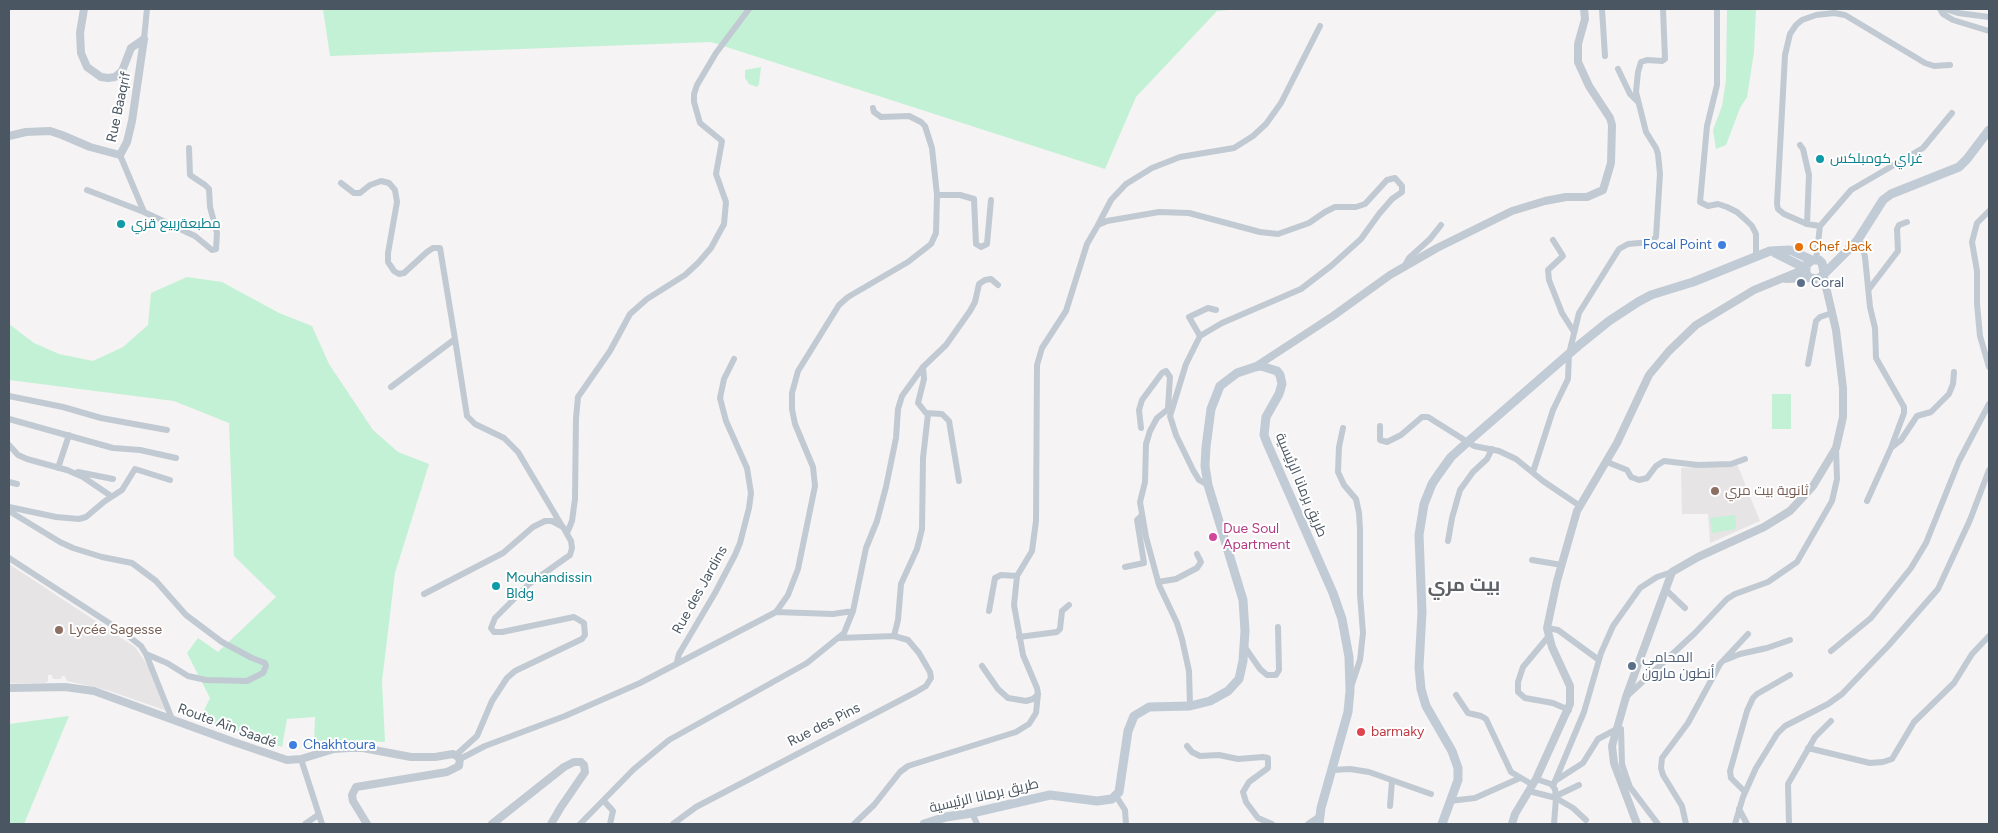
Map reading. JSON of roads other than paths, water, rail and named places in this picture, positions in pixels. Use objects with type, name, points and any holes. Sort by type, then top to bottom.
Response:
[{"type":"main road","points":[[1818,276],[1857,242],[1883,200],[1891,194],[1959,167],[1989,130]]},
{"type":"main road","points":[[1442,824],[1458,780],[1457,761],[1428,711],[1419,679],[1422,612],[1419,535],[1424,504],[1432,484],[1447,462],[1466,443],[1609,321],[1651,295],[1702,279],[1770,251],[1790,250],[1815,260],[1824,268],[1818,276]]},
{"type":"main road","points":[[1770,251],[1784,256],[1805,269],[1806,274],[1818,276]]},
{"type":"main road","points":[[1805,269],[1807,263],[1841,255]]},
{"type":"main road","points":[[1116,796],[1119,792],[1128,731],[1134,716],[1149,706],[1190,706],[1220,697],[1239,679],[1244,646],[1241,592],[1208,485],[1205,466],[1206,439],[1209,419],[1216,396],[1223,383],[1237,373],[1255,367]]},
{"type":"main road","name":"طريق برمانا الرئيسية","points":[[1255,367],[1270,368],[1280,375],[1281,388],[1266,417],[1264,434],[1266,443],[1338,608],[1350,657],[1350,691],[1343,734],[1319,820]]},
{"type":"main road","name":"طريق برمانا الرئيسية","points":[[924,824],[946,817],[1050,795],[1097,800],[1106,800],[1116,796]]},
{"type":"street","points":[[84,9],[80,33],[81,53],[87,67],[101,77],[108,78],[114,77],[122,70],[131,48],[144,39],[147,9]]},
{"type":"street","points":[[567,533],[572,521],[576,499],[576,418],[577,401],[581,392],[610,351],[630,314],[647,299],[685,275],[698,263],[711,248],[724,224],[726,202],[716,174],[722,141],[700,123],[694,102],[694,94],[697,85],[716,53],[749,9]]},
{"type":"street","points":[[1255,367],[1404,267],[1437,248],[1512,211],[1566,197],[1587,197],[1603,190],[1611,163],[1612,125],[1610,118],[1589,86],[1578,62],[1578,44],[1585,19],[1584,9]]},
{"type":"street","points":[[1602,9],[1605,56]]},
{"type":"street","points":[[1533,472],[1553,410],[1568,379],[1569,354],[1579,313],[1619,249],[1628,244],[1651,242],[1656,237],[1660,174],[1658,154],[1646,132],[1637,101],[1638,72],[1641,62],[1647,60],[1662,61],[1665,59],[1663,9]]},
{"type":"street","points":[[1717,9],[1717,85],[1707,126],[1700,202],[1708,206],[1718,204],[1727,207],[1737,212],[1746,220],[1756,234],[1756,256]]},
{"type":"street","points":[[1940,9],[1942,14],[1953,20],[1989,31]]},
{"type":"street","points":[[1946,9],[1958,13],[1989,17]]},
{"type":"street","points":[[1820,226],[1807,224],[1780,211],[1776,198],[1782,134],[1785,55],[1790,34],[1796,25],[1802,20],[1816,15],[1834,13],[1845,15],[1925,63],[1934,66],[1950,65]]},
{"type":"street","points":[[854,824],[874,805],[900,772],[908,766],[972,747],[1023,728],[1029,724],[1036,713],[1038,694],[1025,662],[1014,605],[1017,576],[1032,550],[1036,521],[1038,362],[1042,348],[1066,311],[1079,275],[1087,244],[1111,200],[1126,184],[1152,168],[1180,157],[1234,148],[1242,145],[1253,136],[1266,124],[1278,108],[1320,26]]},
{"type":"street","name":"Rue Baaqrif","points":[[9,136],[26,132],[50,131],[120,155],[127,142],[132,121],[144,39]]},
{"type":"street","points":[[1618,69],[1630,94],[1637,101]]},
{"type":"street","points":[[458,757],[565,716],[640,682],[776,612],[788,595],[796,578],[815,486],[813,467],[793,417],[792,393],[795,378],[818,336],[839,305],[848,297],[908,262],[934,241],[936,233],[937,196],[932,148],[925,126],[909,116],[877,116],[873,108]]},
{"type":"street","points":[[1815,260],[1820,226],[1851,190],[1923,148],[1952,112]]},
{"type":"street","points":[[1800,145],[1803,150],[1808,175],[1807,224]]},
{"type":"street","points":[[87,190],[144,212],[195,236],[212,250],[216,250],[217,233],[210,207],[209,189],[190,176],[189,148]]},
{"type":"street","points":[[120,155],[144,212]]},
{"type":"street","points":[[1098,225],[1107,221],[1159,212],[1189,213],[1260,232],[1278,234],[1309,223],[1324,212],[1335,207],[1359,207],[1365,204],[1389,179],[1395,178],[1403,188],[1402,192],[1392,199],[1379,214],[1361,240],[1301,289],[1231,318],[1200,336],[1186,364],[1170,407],[1152,425],[1146,444],[1145,482],[1140,498],[1142,515],[1158,582],[1177,623],[1182,639],[1189,671],[1190,706]]},
{"type":"street","points":[[341,183],[354,193],[360,192],[370,185],[381,181],[389,183],[395,190],[397,202],[388,262],[398,274],[404,273],[426,252],[433,248],[440,248],[467,416],[475,424],[504,438],[518,452],[567,533],[572,548],[570,555],[529,584],[495,618],[492,628],[494,632],[574,617],[584,623],[586,635],[582,639],[516,671],[506,678],[492,701],[477,736],[458,757],[457,767],[447,772],[359,786],[353,790],[353,801],[366,824]]},
{"type":"street","points":[[937,196],[960,196],[974,200],[976,244],[982,248],[987,244],[991,200]]},
{"type":"street","points":[[1989,211],[1977,223],[1972,242],[1977,271],[1977,304],[1980,336],[1989,367]]},
{"type":"street","points":[[1869,289],[1898,251],[1898,229],[1903,223],[1907,222]]},
{"type":"street","points":[[1404,267],[1409,258],[1441,225]]},
{"type":"street","points":[[1553,240],[1563,256],[1548,270],[1549,280],[1562,313],[1574,332]]},
{"type":"street","points":[[1857,242],[1862,244],[1866,257],[1875,328],[1876,358],[1904,407],[1904,413],[1891,448],[1866,500]]},
{"type":"street","points":[[1569,710],[1556,704],[1525,698],[1518,692],[1518,682],[1523,667],[1547,632],[1556,582],[1572,522],[1606,462],[1649,375],[1674,346],[1696,325],[1754,290],[1805,269]]},
{"type":"street","points":[[1554,824],[1556,797],[1554,784],[1584,712],[1606,640],[1613,626],[1640,588],[1657,577],[1672,572],[1698,557],[1764,527],[1790,510],[1813,486],[1836,448],[1842,426],[1844,404],[1836,330],[1828,294],[1818,276],[1779,279]]},
{"type":"street","points":[[580,824],[645,758],[676,735],[807,663],[840,638],[851,620],[866,548],[877,521],[886,487],[896,438],[900,402],[909,385],[946,345],[970,311],[975,302],[979,284],[984,280],[991,279],[998,285]]},
{"type":"street","points":[[1200,336],[1189,317],[1208,308],[1216,310]]},
{"type":"street","points":[[1808,364],[1816,321],[1820,317],[1832,312]]},
{"type":"street","points":[[391,387],[455,339]]},
{"type":"street","name":"Rue des Jardins","points":[[677,662],[679,654],[735,555],[749,508],[751,493],[747,468],[726,421],[721,403],[722,387],[734,358]]},
{"type":"street","points":[[923,368],[924,379],[918,403],[922,410],[928,414],[941,414],[950,423],[959,481]]},
{"type":"street","points":[[1140,428],[1139,410],[1142,400],[1162,373],[1166,371],[1170,377],[1170,420],[1195,474],[1200,481],[1208,485]]},
{"type":"street","points":[[1891,448],[1901,440],[1917,416],[1931,412],[1949,394],[1953,384],[1954,372]]},
{"type":"street","points":[[9,396],[167,430]]},
{"type":"street","points":[[1831,651],[1871,618],[1915,562],[1926,543],[1959,461],[1989,404]]},
{"type":"street","points":[[840,638],[894,636],[898,620],[901,584],[917,549],[922,529],[923,458],[928,414]]},
{"type":"street","points":[[1380,426],[1380,440],[1387,442],[1401,435],[1426,416],[1466,443],[1482,449],[1492,449],[1516,459],[1543,481],[1580,506]]},
{"type":"street","points":[[9,419],[113,448],[140,450],[176,458]]},
{"type":"street","points":[[1343,428],[1339,447],[1338,472],[1344,485],[1356,499],[1359,513],[1360,595],[1363,628],[1360,660],[1350,691]]},
{"type":"street","points":[[58,468],[69,435]]},
{"type":"street","points":[[9,445],[18,455],[26,459],[66,470],[113,478]]},
{"type":"street","points":[[1626,697],[1695,633],[1727,599],[1774,579],[1797,562],[1832,500],[1837,479],[1836,448]]},
{"type":"street","points":[[1448,541],[1460,490],[1473,472],[1487,459],[1492,449]]},
{"type":"street","points":[[1606,462],[1627,470],[1631,477],[1639,480],[1647,478],[1656,466],[1664,461],[1698,465],[1730,464],[1745,459]]},
{"type":"street","points":[[9,509],[79,519],[90,514],[111,496],[122,490],[135,469],[170,480]]},
{"type":"street","points":[[66,470],[83,477],[111,496]]},
{"type":"street","points":[[1735,824],[1745,792],[1766,749],[1777,734],[1785,726],[1828,704],[1842,694],[1889,645],[1938,589],[1966,529],[1989,470]]},
{"type":"street","points":[[9,482],[17,484]]},
{"type":"street","points":[[9,509],[60,542],[73,548],[102,558],[132,563],[156,581],[186,615],[222,642],[265,663],[266,666],[263,673],[247,681],[206,680],[188,676],[167,663],[146,654]]},
{"type":"street","points":[[1125,567],[1144,563],[1137,520],[1142,515]]},
{"type":"street","points":[[424,594],[503,553],[538,524],[548,521],[563,527]]},
{"type":"street","points":[[1158,582],[1172,580],[1197,568],[1201,562],[1197,554]]},
{"type":"street","points":[[9,558],[136,641],[146,654],[172,719]]},
{"type":"street","points":[[1532,560],[1562,565]]},
{"type":"street","points":[[1637,824],[1614,763],[1612,746],[1626,697],[1672,572]]},
{"type":"street","points":[[989,611],[995,578],[1002,575],[1017,576]]},
{"type":"street","points":[[1665,589],[1685,608]]},
{"type":"street","points":[[1019,637],[1057,632],[1060,627],[1062,612],[1068,605]]},
{"type":"street","points":[[776,612],[801,614],[853,611]]},
{"type":"street","points":[[842,613],[851,620]]},
{"type":"street","points":[[1244,646],[1260,669],[1267,675],[1276,675],[1279,670],[1278,627]]},
{"type":"street","points":[[1547,632],[1558,630],[1599,660]]},
{"type":"street","points":[[1512,824],[1515,814],[1532,785],[1569,710],[1571,699],[1570,686],[1547,632]]},
{"type":"street","points":[[1686,824],[1682,806],[1663,774],[1661,762],[1665,753],[1692,716],[1720,664],[1748,634]]},
{"type":"street","name":"Rue des Pins","points":[[673,824],[696,807],[926,686],[932,674],[919,653],[908,640],[894,636]]},
{"type":"street","points":[[1808,748],[1870,763],[1892,759],[1914,722],[1926,708],[1948,689],[1972,654],[1989,636]]},
{"type":"street","points":[[1720,664],[1740,654],[1767,648],[1790,640]]},
{"type":"street","points":[[982,666],[998,689],[1008,698],[1026,701],[1033,699],[1038,694]]},
{"type":"street","points":[[1745,792],[1731,778],[1730,771],[1746,711],[1757,694],[1790,675]]},
{"type":"street","name":"Route Aïn Saadé","points":[[9,688],[65,687],[94,691],[271,756],[287,760],[301,759],[334,749],[349,748],[364,748],[411,758],[426,758],[450,754],[458,757]]},
{"type":"street","points":[[1456,695],[1468,713],[1486,719],[1509,769],[1520,778],[1573,808],[1586,820]]},
{"type":"street","points":[[1789,824],[1788,784],[1808,748],[1831,721]]},
{"type":"street","points":[[1532,785],[1554,784],[1583,763],[1598,739],[1617,729],[1622,730],[1621,758],[1630,787],[1658,824]]},
{"type":"street","points":[[1187,746],[1192,752],[1200,756],[1219,754],[1238,759],[1268,758],[1268,768],[1248,782],[1243,792],[1246,802],[1258,818],[1272,824]]},
{"type":"street","points":[[301,759],[322,824]]},
{"type":"street","points":[[492,824],[564,767],[574,762],[581,762],[584,765],[585,772],[551,824]]},
{"type":"street","points":[[1332,770],[1358,770],[1431,794]]},
{"type":"street","points":[[1450,801],[1475,798],[1520,778]]},
{"type":"street","points":[[1390,806],[1392,781]]},
{"type":"street","points":[[1556,797],[1579,785]]},
{"type":"street","points":[[1116,796],[1125,810],[1126,824]]},
{"type":"street","points":[[604,801],[613,811],[610,824]]},
{"type":"street","points":[[1739,809],[1747,824]]},
{"type":"street","points":[[972,813],[977,824]]},
{"type":"street","points":[[305,824],[318,815]]},
{"type":"street","points":[[1308,824],[1319,820]]},
{"type":"place","name":"غراي كومبلكس","points":[[1820,159]]},
{"type":"place","name":"مطبعةربيع قزي","points":[[121,224]]},
{"type":"place","name":"Focal Point","points":[[1722,245]]},
{"type":"place","name":"Chef Jack","points":[[1799,247]]},
{"type":"place","name":"Coral","points":[[1801,283]]},
{"type":"place","name":"ثانوية بيت مري","points":[[1715,491]]},
{"type":"place","name":"Due Soul Apartment","points":[[1213,537]]},
{"type":"place","name":"Mouhandissin Bldg","points":[[496,586]]},
{"type":"place","name":"Lycée Sagesse","points":[[59,630]]},
{"type":"place","name":"المحامي أنطون مارون","points":[[1632,666]]},
{"type":"place","name":"barmaky","points":[[1361,732]]},
{"type":"place","name":"Chakhtoura","points":[[293,745]]},
{"type":"district","name":"بيت مري","points":[[1464,585]]}]
